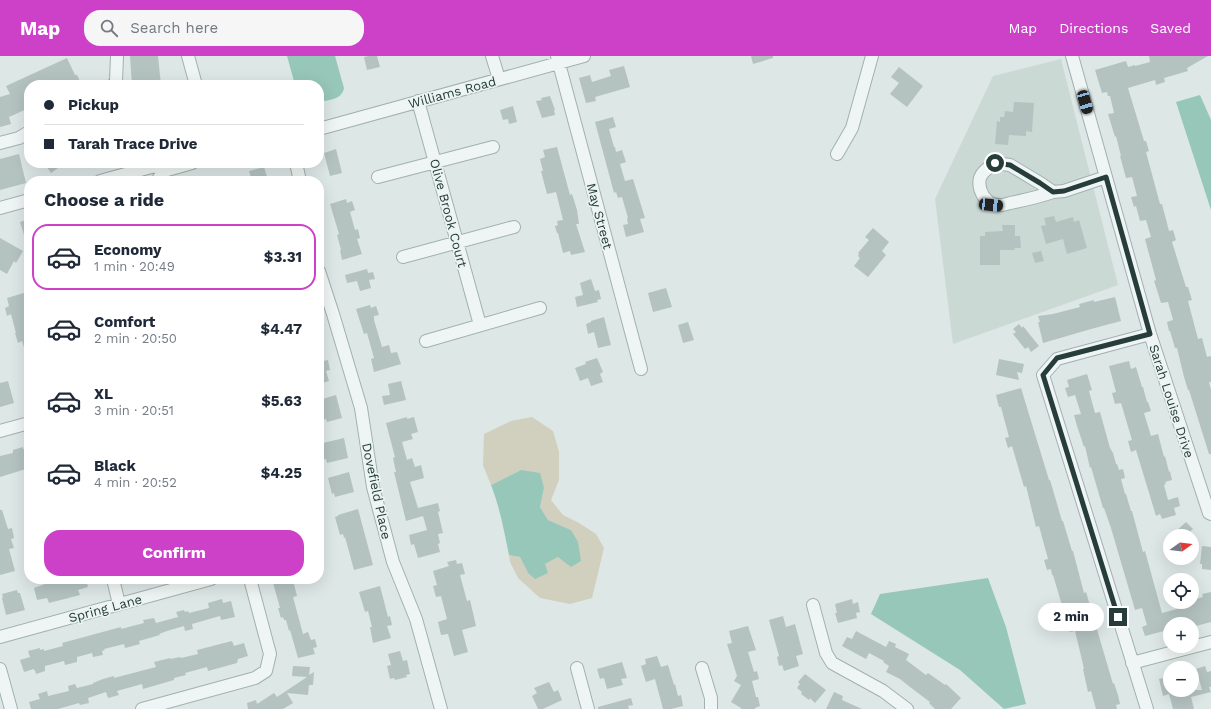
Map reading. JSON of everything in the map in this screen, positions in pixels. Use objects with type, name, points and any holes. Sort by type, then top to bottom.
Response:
[{"type":"street","points":[[116,80],[117,56]]},
{"type":"street","points":[[188,56],[195,80]]},
{"type":"street","points":[[492,56],[499,79]]},
{"type":"street","name":"Williams Road","points":[[324,127],[499,79],[558,59],[584,56]]},
{"type":"street","points":[[837,154],[852,128],[872,56]]},
{"type":"street","name":"Sarah Louise Drive","points":[[1072,56],[1150,334],[1209,513],[1211,514]]},
{"type":"street","name":"May Street","points":[[558,59],[641,370]]},
{"type":"street","name":"Olive Brook Court","points":[[418,101],[480,325]]},
{"type":"street","points":[[0,143],[19,138],[24,135]]},
{"type":"street","points":[[378,177],[493,147]]},
{"type":"street","points":[[1053,192],[1010,165],[995,163],[980,177],[979,187],[985,199],[991,205],[1000,206],[1037,198],[1053,192],[1064,191],[1106,177]]},
{"type":"street","points":[[118,176],[148,168]]},
{"type":"street","points":[[160,168],[164,170],[172,168]]},
{"type":"street","points":[[160,176],[164,170]]},
{"type":"street","points":[[0,208],[24,201]]},
{"type":"street","points":[[403,257],[514,227]]},
{"type":"street","name":"Dovefield Place","points":[[324,285],[334,314],[361,408],[374,487],[393,562],[416,619],[441,709]]},
{"type":"street","points":[[426,341],[540,308]]},
{"type":"street","points":[[1147,709],[1043,375],[1057,358],[1150,334]]},
{"type":"street","points":[[0,431],[24,424]]},
{"type":"street","points":[[114,584],[119,604]]},
{"type":"street","name":"Spring Lane","points":[[0,637],[193,584]]},
{"type":"street","points":[[142,709],[255,678],[266,671],[270,654],[251,584]]},
{"type":"street","points":[[813,605],[826,653],[832,663],[883,691],[907,709]]},
{"type":"street","points":[[1132,663],[1211,642]]},
{"type":"street","points":[[577,668],[588,709]]},
{"type":"street","points":[[702,668],[711,698],[711,709]]},
{"type":"street","points":[[0,669],[11,709]]},
{"type":"shaded area","points":[[287,56],[335,56],[344,88],[341,95],[338,97],[324,101],[324,80],[294,80]]},
{"type":"shaded area","points":[[1061,59],[1118,285],[953,344],[935,199],[993,76]]},
{"type":"shaded area","points":[[1200,95],[1211,120],[1211,210],[1176,102]]},
{"type":"shaded area","points":[[532,417],[553,431],[559,452],[559,480],[551,500],[563,515],[596,534],[604,548],[592,598],[570,604],[540,598],[518,578],[510,562],[509,555],[520,557],[528,573],[558,557],[571,530],[548,520],[540,507],[544,488],[521,470],[491,485],[483,465],[484,434],[511,421]]},
{"type":"shaded area","points":[[521,470],[540,473],[544,488],[540,507],[548,520],[571,530],[578,542],[581,561],[571,567],[558,557],[545,564],[548,573],[535,579],[528,573],[520,557],[509,555],[499,511],[491,485]]},
{"type":"shaded area","points":[[988,578],[1006,627],[1026,704],[1004,709],[960,670],[871,614],[880,594]]},
{"type":"building","points":[[130,56],[158,56],[160,80],[132,80]]},
{"type":"building","points":[[377,56],[380,67],[367,70],[364,57]]},
{"type":"building","points":[[751,56],[773,56],[773,58],[753,64]]},
{"type":"building","points":[[1149,56],[1208,56],[1187,68],[1188,71],[1164,78],[1165,82],[1156,85],[1155,80],[1128,88],[1144,141],[1146,141],[1149,151],[1146,152],[1160,204],[1162,204],[1169,231],[1173,230],[1176,240],[1172,242],[1186,287],[1188,287],[1192,300],[1188,301],[1198,339],[1202,338],[1207,357],[1211,356],[1211,382],[1209,382],[1211,390],[1211,454],[1209,454],[1188,390],[1177,348],[1175,348],[1169,331],[1167,322],[1173,320],[1168,302],[1161,303],[1154,281],[1156,280],[1145,239],[1151,237],[1146,220],[1140,221],[1136,206],[1134,207],[1131,197],[1137,196],[1132,177],[1126,178],[1116,136],[1115,137],[1108,114],[1114,113],[1110,96],[1108,96],[1107,92],[1102,93],[1095,70],[1126,61],[1128,67],[1135,66],[1150,62]]},
{"type":"building","points":[[67,58],[75,75],[77,75],[80,80],[24,80],[24,110],[9,117],[11,124],[0,127],[0,97],[10,94],[6,86]]},
{"type":"building","points":[[624,66],[630,87],[595,97],[596,101],[586,103],[579,78],[590,75],[592,82],[611,76],[609,70]]},
{"type":"building","points":[[899,67],[923,86],[907,107],[890,94],[899,83],[891,77]]},
{"type":"building","points":[[550,96],[555,110],[555,115],[542,118],[536,101]]},
{"type":"building","points":[[1014,102],[1034,103],[1032,132],[1026,131],[1026,136],[1009,135],[1008,145],[995,144],[997,121],[1000,122],[1000,117],[1004,117],[1005,111],[1013,112]]},
{"type":"building","points":[[513,106],[517,122],[509,124],[508,119],[503,120],[500,110]]},
{"type":"building","points":[[613,117],[616,127],[609,129],[614,147],[616,152],[622,150],[626,162],[620,164],[625,181],[633,179],[645,218],[640,219],[644,232],[626,237],[623,225],[628,224],[628,218],[622,197],[618,198],[616,192],[614,193],[595,122]]},
{"type":"building","points":[[557,147],[570,195],[572,194],[577,210],[579,224],[576,224],[585,252],[571,255],[570,251],[563,253],[555,226],[558,225],[557,221],[563,220],[556,192],[547,194],[541,171],[543,171],[540,159],[545,157],[543,150]]},
{"type":"building","points":[[336,149],[342,173],[330,176],[324,153]]},
{"type":"building","points":[[19,154],[24,176],[24,184],[0,190],[0,159]]},
{"type":"building","points":[[48,168],[58,168],[51,173]]},
{"type":"building","points":[[264,168],[267,176],[250,176],[249,171]]},
{"type":"building","points":[[346,199],[347,203],[352,201],[355,210],[350,212],[355,230],[358,229],[360,238],[357,239],[362,254],[342,260],[337,235],[339,234],[330,204]]},
{"type":"building","points":[[1054,216],[1056,222],[1073,217],[1074,222],[1079,220],[1087,248],[1067,254],[1063,239],[1046,244],[1041,226],[1046,225],[1044,218]]},
{"type":"building","points":[[24,221],[24,235],[20,222]]},
{"type":"building","points":[[1002,225],[1015,225],[1015,236],[1020,236],[1021,248],[1015,248],[1014,250],[1000,250],[1000,265],[980,265],[980,236],[985,236],[985,232],[1003,231]]},
{"type":"building","points":[[873,228],[889,242],[882,251],[886,255],[868,277],[854,266],[860,258],[858,253],[869,240],[865,237]]},
{"type":"building","points":[[0,238],[23,251],[16,263],[14,261],[7,274],[0,270]]},
{"type":"building","points":[[1041,251],[1044,261],[1035,263],[1032,253]]},
{"type":"building","points":[[367,269],[368,273],[373,272],[375,279],[369,280],[371,288],[360,291],[357,281],[347,283],[345,275]]},
{"type":"building","points":[[591,279],[595,291],[599,290],[601,299],[597,300],[598,302],[577,307],[575,297],[583,295],[580,283]]},
{"type":"building","points":[[666,288],[672,307],[653,312],[648,293]]},
{"type":"building","points":[[24,293],[24,347],[22,341],[18,343],[11,314],[7,316],[5,308],[9,306],[7,298]]},
{"type":"building","points":[[1115,297],[1121,321],[1043,343],[1038,316],[1080,307],[1079,304],[1094,300],[1094,302]]},
{"type":"building","points":[[370,305],[371,308],[376,306],[379,315],[374,316],[374,320],[382,347],[389,345],[391,353],[397,352],[401,364],[374,372],[371,359],[374,358],[367,333],[364,334],[356,309]]},
{"type":"building","points":[[604,317],[611,345],[598,348],[594,332],[588,334],[586,324]]},
{"type":"building","points":[[688,322],[694,340],[683,343],[678,325]]},
{"type":"building","points":[[1019,324],[1022,328],[1023,326],[1039,346],[1031,352],[1028,347],[1025,349],[1013,334],[1016,332],[1013,329]]},
{"type":"building","points":[[597,358],[603,372],[600,374],[603,382],[591,386],[588,378],[580,381],[575,368],[586,364],[585,362]]},
{"type":"building","points":[[999,359],[1024,364],[1022,373],[1017,372],[1019,380],[996,375]]},
{"type":"building","points":[[328,360],[330,370],[326,371],[329,381],[324,382],[324,361]]},
{"type":"building","points":[[1129,361],[1131,369],[1136,367],[1151,411],[1144,413],[1151,436],[1158,434],[1169,472],[1170,471],[1172,480],[1165,482],[1166,484],[1164,485],[1168,500],[1178,497],[1180,506],[1174,508],[1176,515],[1162,519],[1160,514],[1156,516],[1136,450],[1131,452],[1128,441],[1132,440],[1121,403],[1115,404],[1112,393],[1116,392],[1109,366]]},
{"type":"building","points":[[1087,374],[1092,390],[1089,391],[1095,413],[1100,412],[1116,464],[1119,470],[1123,469],[1125,478],[1121,479],[1125,494],[1132,511],[1143,552],[1145,551],[1162,613],[1177,609],[1199,609],[1199,598],[1203,597],[1202,594],[1211,592],[1211,622],[1199,625],[1199,617],[1163,617],[1163,631],[1145,636],[1142,627],[1147,625],[1142,608],[1135,610],[1111,528],[1103,508],[1091,467],[1090,468],[1085,446],[1084,447],[1074,415],[1081,414],[1075,395],[1068,397],[1065,388],[1069,387],[1067,380]]},
{"type":"building","points":[[8,381],[14,403],[0,407],[0,383]]},
{"type":"building","points":[[401,381],[406,400],[384,405],[382,396],[390,395],[388,384]]},
{"type":"building","points":[[1021,388],[1062,521],[1073,551],[1084,593],[1086,592],[1113,684],[1114,683],[1118,695],[1120,704],[1116,705],[1117,709],[1096,709],[1091,691],[1088,692],[1075,631],[1070,632],[1051,569],[1047,570],[1044,560],[1048,559],[1039,526],[1036,527],[1026,486],[1024,487],[1012,446],[1008,448],[1005,438],[1009,437],[1001,407],[999,407],[996,395]]},
{"type":"building","points":[[336,395],[342,418],[327,422],[326,419],[324,420],[324,399]]},
{"type":"building","points":[[407,417],[407,419],[414,417],[418,432],[411,434],[413,439],[402,442],[407,460],[412,458],[415,467],[421,465],[424,478],[410,482],[418,508],[438,503],[440,511],[438,512],[443,533],[438,534],[440,552],[418,558],[414,544],[411,545],[409,535],[427,530],[423,516],[406,521],[394,472],[396,472],[393,458],[395,457],[386,423]]},
{"type":"building","points":[[344,438],[348,458],[327,463],[326,459],[324,459],[324,443]]},
{"type":"building","points":[[23,447],[24,470],[0,477],[0,456],[13,453],[13,450]]},
{"type":"building","points":[[349,472],[354,492],[335,497],[334,493],[332,494],[328,478]]},
{"type":"building","points":[[358,509],[373,565],[354,570],[345,537],[344,538],[343,534],[340,535],[335,517]]},
{"type":"building","points":[[0,510],[2,510],[8,529],[12,528],[14,538],[11,539],[14,548],[9,549],[15,571],[0,575]]},
{"type":"building","points":[[1186,522],[1193,529],[1178,529]]},
{"type":"building","points":[[1202,546],[1211,547],[1211,570],[1202,569],[1202,564],[1200,564]]},
{"type":"building","points":[[456,560],[457,564],[462,563],[465,574],[460,575],[467,601],[470,600],[476,626],[462,630],[468,652],[454,656],[448,634],[441,635],[438,622],[447,619],[441,596],[436,597],[433,586],[437,585],[433,571],[449,566],[447,562]]},
{"type":"building","points":[[45,584],[87,584],[88,587],[78,590],[80,595],[49,603],[47,598],[37,600],[34,588]]},
{"type":"building","points":[[273,584],[294,584],[297,596],[293,597],[303,634],[308,632],[311,640],[315,639],[317,647],[313,648],[315,654],[298,658],[286,620],[284,620],[283,617],[281,618],[278,608],[280,608]]},
{"type":"building","points":[[380,586],[388,617],[390,616],[392,625],[387,626],[391,638],[373,643],[370,627],[372,627],[368,611],[365,612],[359,592]]},
{"type":"building","points":[[17,590],[18,593],[20,593],[25,610],[6,615],[2,594]]},
{"type":"building","points":[[222,599],[223,603],[231,601],[235,617],[221,620],[220,616],[192,624],[193,629],[185,631],[184,626],[139,641],[140,644],[125,648],[124,644],[104,649],[105,650],[102,651],[103,655],[93,657],[92,653],[77,657],[77,662],[65,665],[64,661],[45,666],[45,671],[36,674],[34,669],[24,672],[20,660],[30,657],[28,651],[40,648],[40,650],[44,649],[44,651],[63,646],[62,643],[121,627],[121,629],[144,623],[143,620],[154,618],[156,623],[178,617],[176,612],[184,610],[185,612],[188,611],[189,613],[209,608],[208,603]]},
{"type":"building","points":[[852,599],[853,604],[858,602],[860,612],[856,613],[857,618],[838,623],[835,613],[837,613],[835,604]]},
{"type":"building","points":[[783,616],[786,627],[795,624],[803,654],[796,656],[799,666],[784,671],[782,665],[779,666],[777,657],[779,656],[769,620]]},
{"type":"building","points":[[748,626],[756,650],[748,652],[754,672],[757,671],[759,679],[752,681],[760,706],[755,709],[741,709],[731,702],[741,685],[734,681],[737,676],[727,644],[732,643],[729,631]]},
{"type":"building","points":[[856,631],[886,647],[889,641],[896,644],[895,647],[909,654],[906,660],[926,675],[928,673],[945,685],[946,684],[961,698],[951,709],[935,709],[929,703],[930,702],[900,679],[886,672],[889,666],[883,662],[884,661],[869,653],[866,659],[842,646],[847,637],[852,639]]},
{"type":"building","points":[[232,641],[234,646],[244,643],[248,656],[238,659],[237,663],[208,671],[207,667],[185,673],[186,675],[174,678],[174,680],[143,689],[142,684],[117,691],[119,695],[108,698],[106,692],[88,698],[89,703],[80,705],[79,703],[58,709],[31,709],[29,702],[40,699],[38,694],[47,691],[48,696],[69,691],[68,686],[75,684],[77,688],[114,676],[114,678],[156,667],[154,662],[198,654],[197,650]]},
{"type":"building","points":[[400,651],[403,661],[407,660],[410,674],[406,675],[407,677],[395,680],[394,678],[390,679],[387,666],[391,665],[388,654]]},
{"type":"building","points":[[657,656],[661,667],[668,665],[678,696],[681,695],[683,706],[663,709],[655,679],[646,682],[641,666],[646,664],[645,659]]},
{"type":"building","points":[[622,662],[627,678],[621,679],[623,685],[607,689],[604,678],[600,679],[597,669]]},
{"type":"building","points":[[293,666],[310,667],[309,675],[314,672],[313,685],[309,685],[308,695],[287,693],[293,703],[283,709],[248,709],[247,703],[256,700],[257,704],[274,693],[277,697],[307,677],[292,676]]},
{"type":"building","points":[[1205,666],[1207,672],[1211,671],[1211,687],[1209,687],[1211,692],[1199,695],[1199,690],[1202,690],[1199,680],[1199,668]]},
{"type":"building","points":[[805,674],[826,690],[815,703],[810,698],[809,700],[801,694],[802,692],[797,688],[800,684],[798,682]]},
{"type":"building","points":[[1163,678],[1163,696],[1159,679]]},
{"type":"building","points":[[549,682],[554,692],[558,690],[562,700],[543,709],[538,709],[532,696],[537,693],[534,688]]},
{"type":"building","points":[[834,692],[843,696],[842,700],[862,709],[826,709]]},
{"type":"building","points":[[1170,697],[1191,697],[1194,709],[1173,709]]},
{"type":"building","points":[[631,698],[633,705],[628,706],[629,709],[598,709],[598,707]]},
{"type":"route","points":[[995,163],[1010,165],[1053,192],[1064,191],[1106,177],[1150,334],[1057,358],[1043,375],[1118,617]]}]
